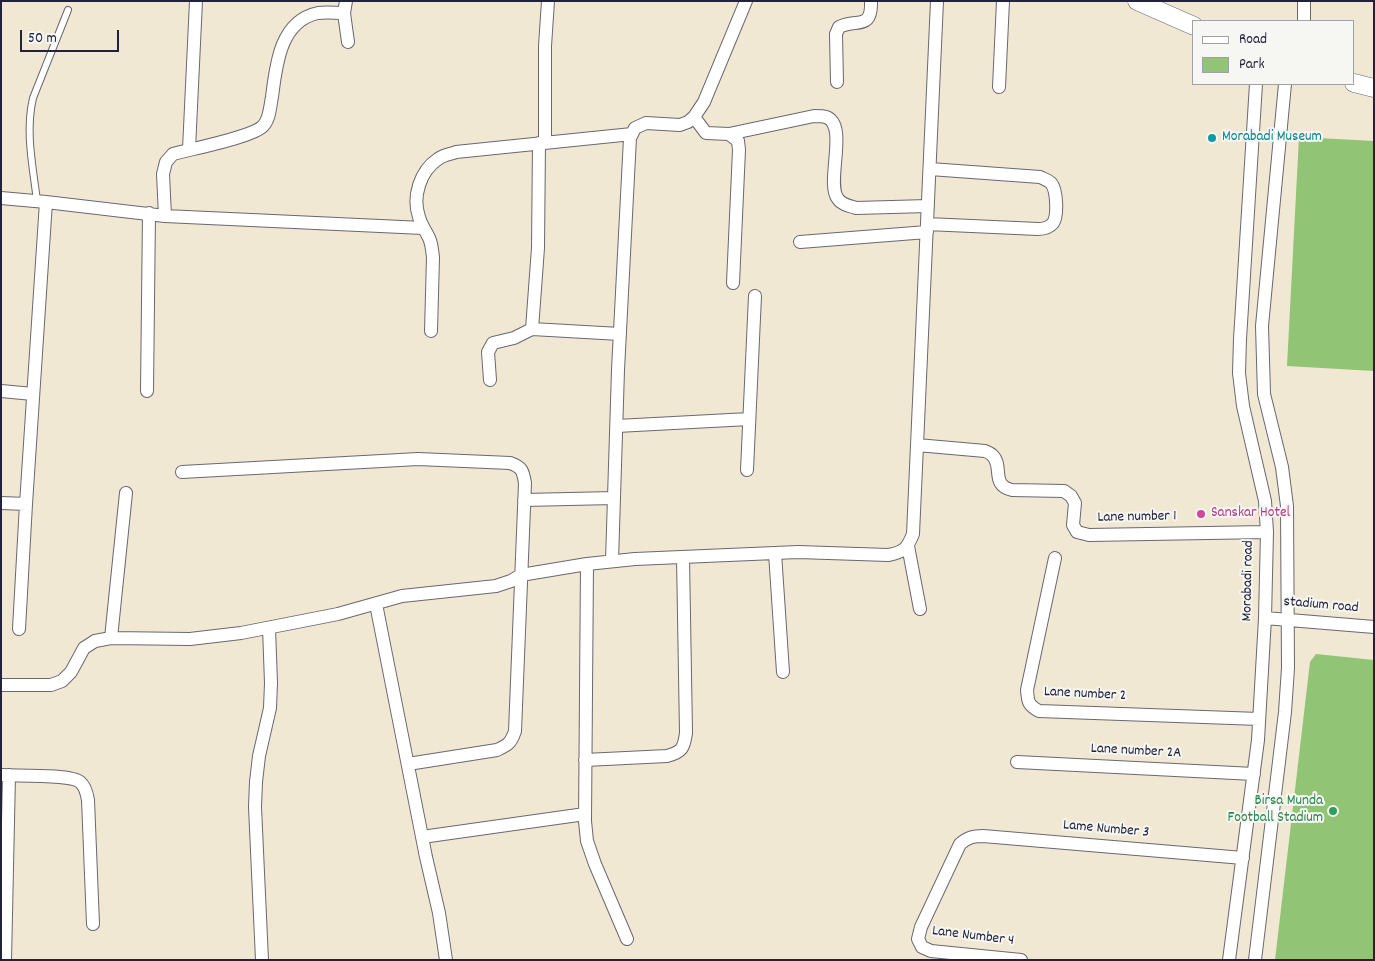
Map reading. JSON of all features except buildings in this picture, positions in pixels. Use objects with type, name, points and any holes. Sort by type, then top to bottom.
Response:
[{"type":"main road","points":[[1137,1],[1169,8],[1192,25]]},
{"type":"main road","points":[[1355,83],[1374,88]]},
{"type":"street","points":[[189,149],[196,1]]},
{"type":"street","points":[[532,329],[538,248],[548,1]]},
{"type":"street","points":[[612,561],[620,334],[630,138],[635,128],[646,123],[680,125],[694,117],[704,102],[746,1]]},
{"type":"street","points":[[837,82],[836,34],[838,27],[866,21],[870,16],[872,1]]},
{"type":"street","points":[[1,685],[51,685],[62,681],[71,672],[84,648],[95,641],[111,638],[190,639],[269,628],[338,614],[402,596],[496,586],[521,575],[587,564],[612,561],[798,552],[888,555],[900,553],[908,546],[913,534],[937,1]]},
{"type":"street","points":[[999,87],[1003,1]]},
{"type":"street","points":[[1304,1],[1304,20]]},
{"type":"street","points":[[165,216],[163,174],[166,162],[173,154],[252,133],[264,125],[270,112],[277,61],[284,41],[292,27],[308,16],[345,7],[348,42]]},
{"type":"street","name":"Morabadi road","points":[[1229,960],[1254,774],[1265,618],[1267,532],[1265,500],[1243,406],[1239,373],[1256,85]]},
{"type":"street","points":[[1255,960],[1285,712],[1288,668],[1287,506],[1282,467],[1264,394],[1262,359],[1262,326],[1285,85]]},
{"type":"street","points":[[694,117],[706,133],[729,134],[814,116],[827,117],[834,123],[836,136],[834,189],[838,199],[856,208],[928,206]]},
{"type":"street","points":[[431,331],[433,257],[430,238],[419,218],[416,202],[418,187],[426,170],[439,158],[456,152],[632,134]]},
{"type":"street","points":[[729,134],[738,141],[739,150],[732,283]]},
{"type":"street","points":[[800,242],[927,228],[1038,229],[1052,224],[1055,218],[1054,188],[1050,182],[1040,177],[930,169]]},
{"type":"street","points":[[1,198],[165,216],[423,228]]},
{"type":"street","points":[[19,629],[42,202]]},
{"type":"street","points":[[147,391],[149,213]]},
{"type":"street","points":[[747,470],[755,296]]},
{"type":"street","points":[[490,380],[488,352],[493,343],[514,338],[532,329],[620,334]]},
{"type":"street","points":[[1,391],[33,394]]},
{"type":"street","points":[[617,426],[749,419]]},
{"type":"street","name":"Lane number 1","points":[[917,445],[985,451],[992,455],[996,463],[1000,483],[1005,488],[1012,490],[1064,491],[1071,496],[1075,503],[1073,525],[1078,532],[1089,535],[1267,532]]},
{"type":"street","points":[[182,472],[418,459],[510,463],[518,466],[523,472],[525,483],[515,731],[512,739],[507,746],[497,750],[408,764]]},
{"type":"street","points":[[111,638],[126,493]]},
{"type":"street","points":[[524,500],[614,498]]},
{"type":"street","points":[[1,502],[26,504]]},
{"type":"street","points":[[908,546],[920,609]]},
{"type":"street","points":[[775,553],[783,672]]},
{"type":"street","points":[[585,760],[667,756],[677,753],[684,746],[686,733],[683,557]]},
{"type":"street","name":"Lane number 2","points":[[1055,558],[1027,690],[1027,699],[1031,707],[1039,711],[1259,719]]},
{"type":"street","points":[[587,564],[585,760],[587,841],[627,939]]},
{"type":"street","points":[[376,604],[422,838],[439,912],[446,960]]},
{"type":"street","name":"stadium road","points":[[1265,618],[1374,627]]},
{"type":"street","points":[[262,960],[254,807],[259,756],[270,708],[269,628]]},
{"type":"street","name":"Lane number 2A","points":[[1017,762],[1254,774]]},
{"type":"street","points":[[5,960],[5,775],[66,777],[79,781],[85,790],[88,800],[92,924]]},
{"type":"street","points":[[422,838],[585,814]]},
{"type":"street","name":"Lame Number 3","points":[[922,947],[918,939],[921,927],[960,844],[967,838],[983,836],[1243,858]]},
{"type":"street","name":"Lane Number 4","points":[[922,947],[932,951],[982,958],[1021,960]]},
{"type":"lane","points":[[42,202],[29,135],[29,113],[33,98],[68,10]]},
{"type":"green space","points":[[1299,137],[1374,141],[1374,371],[1287,366]]},
{"type":"green space","name":"Birsa Munda Football Stadium","points":[[1316,654],[1374,660],[1374,960],[1275,960],[1310,662]]},
{"type":"place","name":"Morabadi Museum","points":[[1212,138]]},
{"type":"place","name":"Sanskar Hotel","points":[[1201,514]]},
{"type":"place","name":"Birsa Munda Football Stadium","points":[[1333,811]]}]
